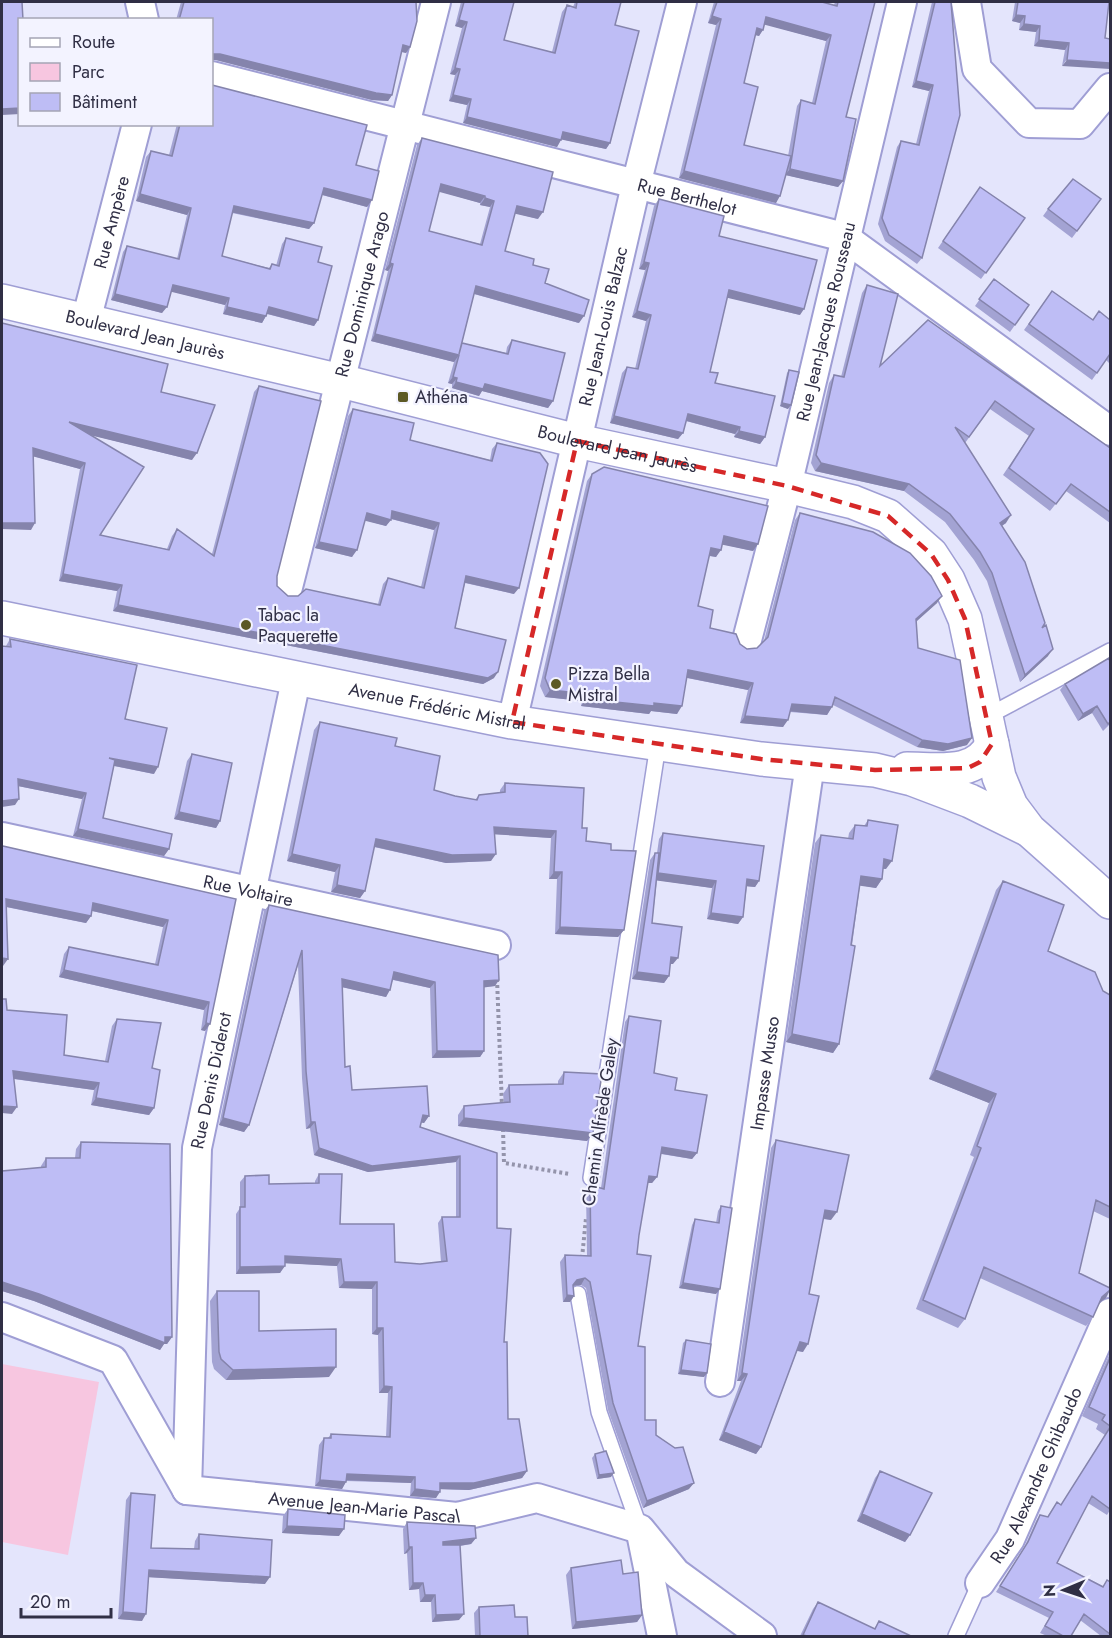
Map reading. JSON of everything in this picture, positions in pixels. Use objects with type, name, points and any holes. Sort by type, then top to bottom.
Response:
[{"type":"main road","name":"Boulevard Jean Jaurès","points":[[2,301],[341,381],[578,441],[853,502],[888,516],[931,554],[948,580],[964,619],[999,777],[1011,806],[1029,830]]},
{"type":"main road","name":"Avenue Frédéric Mistral","points":[[2,618],[296,680],[512,722],[658,745],[810,764],[875,770],[968,768],[980,762],[989,730]]},
{"type":"main road","name":"Avenue Frédéric Mistral","points":[[875,770],[912,779],[970,801],[1029,830]]},
{"type":"main road","points":[[1029,830],[1110,902]]},
{"type":"street","points":[[140,2],[144,18]]},
{"type":"street","name":"Rue Dominique Arago","points":[[288,587],[436,2]]},
{"type":"street","name":"Rue Jean-Louis Balzac","points":[[512,722],[636,185],[682,2]]},
{"type":"street","name":"Rue Jean-Jacques Rousseau","points":[[747,640],[787,486],[844,237],[902,2]]},
{"type":"street","points":[[966,2],[977,69],[1029,123],[1080,124],[1110,88]]},
{"type":"street","name":"Rue Berthelot","points":[[213,76],[844,237],[1110,431]]},
{"type":"street","name":"Rue Ampère","points":[[86,321],[136,126]]},
{"type":"street","name":"Rue Denis Diderot","points":[[187,1490],[197,1148],[296,680]]},
{"type":"street","name":"Impasse Musso","points":[[720,1382],[810,764]]},
{"type":"street","name":"Rue Voltaire","points":[[2,837],[496,945]]},
{"type":"street","name":"Rue Alexandre Ghibaudo","points":[[980,1583],[1010,1539],[1110,1313]]},
{"type":"street","points":[[2,1317],[112,1360],[187,1490]]},
{"type":"street","name":"Avenue Jean-Marie Pascal","points":[[187,1490],[456,1517],[537,1498],[640,1529]]},
{"type":"street","points":[[640,1529],[662,1636]]},
{"type":"street","points":[[640,1529],[676,1573],[762,1636]]},
{"type":"lane","points":[[989,730],[1110,651]]},
{"type":"lane","name":"Chemin Alfrède Galey","points":[[591,1178],[658,745]]},
{"type":"lane","points":[[578,1294],[599,1412],[640,1529]]},
{"type":"lane","name":"Rue Alexandre Ghibaudo","points":[[956,1636],[980,1583]]},
{"type":"path","points":[[496,945],[504,1163],[591,1178]]},
{"type":"path","name":"Chemin Alfrède Galey","points":[[578,1294],[591,1178]]},
{"type":"highlighted area","points":[[577,441],[787,486],[888,516],[931,554],[948,580],[965,619],[992,744],[980,762],[968,768],[875,770],[761,759],[512,722]]},
{"type":"green space","points":[[2,1364],[99,1382],[68,1555],[2,1542]]},
{"type":"building","points":[[2,2],[22,2],[23,18],[18,18],[18,108],[2,109]]},
{"type":"building","points":[[184,2],[416,2],[417,21],[410,47],[403,45],[392,95],[213,54],[213,18],[180,18]]},
{"type":"building","points":[[464,2],[514,2],[504,40],[555,53],[567,5],[576,8],[577,2],[621,2],[615,25],[639,31],[610,143],[563,132],[561,140],[467,117],[471,99],[453,95],[460,69],[455,68],[467,22],[459,20]]},
{"type":"building","points":[[717,2],[822,2],[837,6],[838,2],[875,2],[846,117],[856,119],[843,181],[790,169],[801,100],[815,104],[831,35],[766,17],[763,30],[757,28],[744,83],[758,87],[744,145],[791,156],[780,196],[684,171],[721,19],[712,16]]},
{"type":"building","points":[[935,2],[951,2],[960,115],[922,258],[889,235],[882,218],[901,141],[919,145],[933,85],[916,81]]},
{"type":"building","points":[[1018,2],[1109,2],[1105,38],[1110,39],[1110,63],[1067,60],[1069,43],[1039,40],[1040,26],[1024,24],[1025,16],[1016,15]]},
{"type":"building","points":[[213,85],[367,125],[356,165],[379,171],[372,200],[324,188],[314,223],[234,206],[222,256],[270,269],[272,264],[279,266],[286,238],[322,247],[318,262],[332,266],[318,320],[269,307],[266,316],[227,307],[229,298],[173,285],[167,307],[115,294],[127,246],[179,259],[191,208],[140,194],[151,151],[172,156],[180,126],[213,126]]},
{"type":"building","points":[[422,138],[553,172],[543,212],[517,206],[505,251],[534,259],[533,265],[549,269],[545,283],[589,300],[584,316],[476,286],[459,354],[462,343],[508,354],[512,340],[565,353],[553,401],[485,384],[483,389],[456,382],[457,378],[453,377],[459,355],[375,334],[393,264],[390,263]],"holes":[[[441,184],[485,196],[494,201],[482,245],[429,231]]]},
{"type":"building","points":[[1073,179],[1101,199],[1077,231],[1048,209]]},
{"type":"building","points":[[980,187],[1025,218],[986,273],[943,241]]},
{"type":"building","points":[[659,199],[724,216],[719,236],[817,260],[804,309],[729,290],[710,372],[718,373],[715,383],[775,396],[765,437],[739,431],[740,427],[688,414],[683,433],[614,416],[627,367],[638,369],[651,315],[637,311],[649,263],[644,262]]},
{"type":"building","points":[[994,279],[1029,305],[1015,325],[979,299]]},
{"type":"building","points":[[867,285],[898,294],[880,366],[928,320],[1110,448],[1110,512],[1071,484],[1056,504],[1009,468],[1034,429],[995,401],[969,437],[955,427],[1011,515],[1000,523],[1025,562],[1045,623],[1042,628],[1046,625],[1053,649],[1025,675],[992,573],[980,552],[950,514],[909,484],[821,463],[816,455],[834,375],[844,377]]},
{"type":"building","points":[[1052,291],[1093,320],[1099,311],[1110,320],[1110,354],[1097,373],[1029,324]]},
{"type":"building","points":[[2,323],[168,364],[161,392],[215,405],[197,453],[69,422],[144,467],[100,535],[169,550],[177,529],[214,556],[259,386],[321,401],[277,576],[277,586],[288,596],[298,596],[306,589],[380,605],[388,578],[424,588],[439,523],[392,511],[391,520],[367,513],[357,550],[319,542],[353,409],[414,423],[410,440],[492,461],[497,443],[540,453],[548,464],[519,588],[466,576],[455,628],[506,640],[498,672],[488,678],[118,605],[122,585],[63,574],[85,463],[33,448],[35,523],[2,523]]},
{"type":"building","points":[[789,370],[799,372],[791,405],[782,403]]},
{"type":"building","points":[[604,467],[768,506],[758,544],[724,536],[721,550],[711,548],[698,606],[713,610],[710,628],[736,634],[740,644],[747,649],[757,648],[768,637],[800,513],[873,532],[910,553],[931,576],[942,596],[916,619],[918,648],[960,660],[972,738],[948,744],[922,740],[835,697],[832,707],[792,704],[788,720],[745,716],[753,683],[688,670],[682,706],[654,703],[654,706],[586,699],[587,694],[550,690],[545,678],[592,474]]},
{"type":"building","points":[[10,639],[137,665],[125,719],[167,728],[158,767],[109,758],[115,760],[103,818],[172,834],[169,849],[78,829],[86,793],[18,779],[19,799],[2,801],[2,646],[11,647]]},
{"type":"building","points":[[1109,658],[1110,722],[1108,724],[1097,706],[1083,714],[1065,684]]},
{"type":"building","points":[[320,722],[397,738],[395,746],[440,756],[434,790],[455,796],[477,800],[479,795],[505,792],[505,783],[584,788],[582,828],[587,828],[586,841],[611,844],[611,850],[636,851],[624,930],[560,927],[562,872],[554,872],[556,831],[494,827],[496,854],[452,855],[376,839],[365,891],[337,885],[340,865],[292,854]]},
{"type":"building","points":[[192,754],[232,763],[220,821],[179,812]]},
{"type":"building","points":[[868,820],[898,825],[892,861],[884,859],[882,879],[861,876],[851,945],[855,946],[839,1044],[792,1034],[821,835],[853,839],[855,825],[867,826]]},
{"type":"building","points":[[663,833],[764,846],[759,881],[747,879],[743,917],[711,913],[716,881],[658,873]]},
{"type":"building","points":[[2,845],[236,899],[210,1024],[206,1023],[209,1002],[64,970],[69,947],[158,965],[168,920],[93,903],[91,916],[6,899],[8,959],[2,958]]},
{"type":"building","points":[[655,853],[659,853],[652,923],[682,927],[678,958],[671,957],[669,976],[637,972]]},
{"type":"building","points":[[1003,881],[1064,905],[1048,951],[1095,972],[1103,991],[1110,995],[1110,1207],[1096,1200],[1079,1273],[1110,1288],[1102,1297],[1093,1317],[984,1267],[965,1319],[923,1300],[981,1148],[977,1146],[996,1094],[935,1070]]},
{"type":"building","points":[[269,905],[498,955],[499,980],[484,981],[484,1051],[437,1051],[435,982],[394,972],[390,990],[342,979],[345,1067],[350,1066],[352,1090],[427,1086],[429,1116],[423,1115],[420,1127],[497,1153],[497,1228],[511,1229],[504,1342],[507,1342],[508,1419],[519,1419],[527,1471],[474,1483],[440,1483],[440,1492],[415,1489],[415,1477],[347,1474],[346,1482],[320,1480],[324,1438],[331,1438],[331,1434],[390,1437],[392,1387],[384,1386],[383,1328],[377,1328],[377,1282],[344,1282],[341,1259],[285,1256],[285,1266],[240,1267],[240,1207],[245,1207],[245,1176],[269,1175],[269,1184],[319,1183],[319,1174],[342,1174],[340,1224],[394,1224],[395,1262],[420,1264],[447,1261],[442,1217],[460,1217],[460,1156],[372,1166],[319,1148],[315,1122],[311,1122],[306,1071],[302,950],[249,1125],[223,1118]]},
{"type":"building","points":[[2,999],[6,999],[7,1010],[67,1015],[64,1055],[108,1062],[117,1019],[161,1023],[152,1068],[160,1070],[154,1108],[96,1098],[99,1083],[13,1071],[17,1107],[2,1106]]},
{"type":"building","points":[[629,1016],[661,1021],[654,1073],[677,1078],[675,1090],[707,1095],[697,1153],[662,1147],[657,1177],[649,1176],[639,1235],[637,1254],[651,1256],[638,1346],[645,1347],[645,1420],[656,1420],[656,1435],[675,1448],[683,1447],[694,1483],[647,1501],[613,1403],[590,1282],[585,1278],[577,1280],[573,1285],[574,1296],[567,1295],[565,1255],[591,1256],[590,1185],[604,1189]]},
{"type":"building","points":[[564,1072],[602,1074],[593,1133],[464,1118],[464,1106],[510,1102],[509,1085],[563,1084]]},
{"type":"building","points":[[776,1140],[849,1155],[837,1212],[825,1210],[809,1294],[819,1296],[808,1344],[800,1342],[761,1447],[724,1432],[747,1374],[742,1373]]},
{"type":"building","points":[[81,1142],[170,1144],[172,1337],[165,1337],[165,1343],[2,1282],[2,1171],[46,1167],[46,1158],[80,1158]]},
{"type":"building","points":[[721,1206],[732,1208],[720,1289],[683,1283],[695,1219],[719,1223]]},
{"type":"building","points":[[217,1291],[259,1291],[259,1331],[336,1329],[336,1367],[233,1370],[221,1359],[219,1352]]},
{"type":"building","points":[[686,1340],[711,1344],[707,1373],[681,1370]]},
{"type":"building","points":[[1110,1358],[1110,1426],[1102,1420],[1105,1415],[1089,1407]]},
{"type":"building","points":[[1109,1429],[1110,1509],[1092,1496],[1057,1563],[1103,1587],[1107,1580],[1110,1582],[1110,1634],[1084,1614],[1071,1636],[1063,1636],[1045,1626],[1053,1612],[1000,1586],[1028,1542],[1040,1515],[1048,1517],[1057,1502],[1061,1505]]},
{"type":"building","points":[[606,1451],[614,1473],[599,1475],[595,1454]]},
{"type":"building","points":[[880,1471],[932,1493],[910,1535],[862,1514]]},
{"type":"building","points":[[131,1493],[155,1495],[151,1548],[199,1549],[199,1534],[272,1540],[270,1577],[149,1570],[146,1614],[123,1612]]},
{"type":"building","points":[[288,1509],[345,1515],[344,1529],[287,1526]]},
{"type":"building","points":[[407,1522],[475,1526],[476,1538],[443,1542],[443,1545],[460,1545],[464,1614],[436,1615],[435,1595],[425,1595],[423,1583],[413,1583],[412,1547],[409,1547]]},
{"type":"building","points":[[621,1560],[623,1574],[638,1572],[642,1615],[576,1622],[571,1568]]},
{"type":"building","points":[[818,1602],[875,1629],[879,1621],[911,1636],[803,1635]]},
{"type":"building","points":[[514,1605],[515,1617],[527,1617],[528,1636],[480,1636],[479,1607]]},
{"type":"place","name":"Athéna","points":[[403,397]]},
{"type":"place","name":"Tabac la Paquerette","points":[[246,625]]},
{"type":"place","name":"Pizza Bella Mistral","points":[[556,684]]}]
